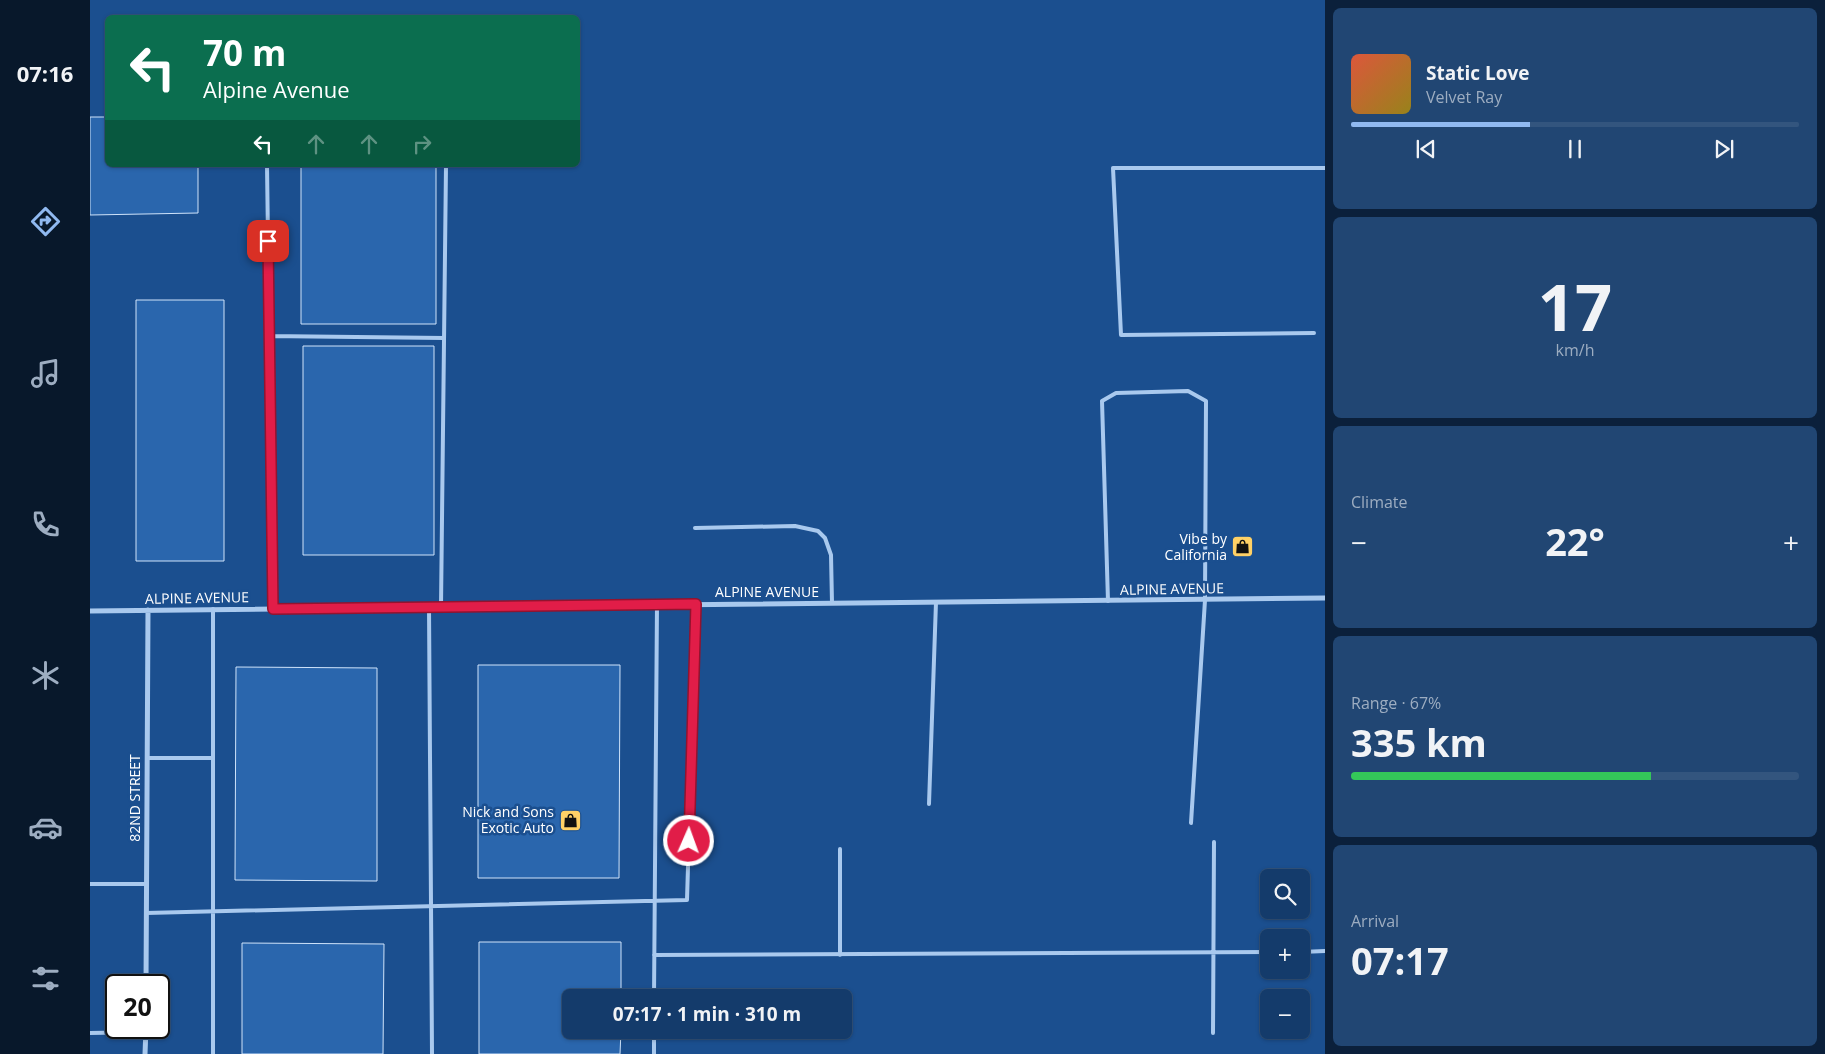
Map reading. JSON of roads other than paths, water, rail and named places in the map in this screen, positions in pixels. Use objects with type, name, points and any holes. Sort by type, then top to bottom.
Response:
[{"type":"street","name":"ALPINE AVENUE","points":[[90,611],[1325,598]]},
{"type":"street","name":"82ND STREET","points":[[146,974],[148,610]]},
{"type":"street","points":[[145,1054],[146,1039]]},
{"type":"lane","points":[[267,167],[273,609]]},
{"type":"lane","points":[[441,607],[446,167]]},
{"type":"lane","points":[[1314,333],[1121,335],[1113,168],[1325,168]]},
{"type":"lane","points":[[268,336],[444,338]]},
{"type":"lane","points":[[1108,601],[1102,401],[1116,393],[1188,391],[1206,401],[1205,600],[1191,823]]},
{"type":"lane","points":[[694,528],[794,526],[818,531],[826,538],[831,555],[832,603]]},
{"type":"lane","points":[[930,804],[936,602]]},
{"type":"lane","points":[[654,989],[657,604]]},
{"type":"lane","points":[[146,913],[655,899],[687,900],[696,604]]},
{"type":"lane","points":[[429,607],[432,1054]]},
{"type":"lane","points":[[213,610],[211,912],[213,1054]]},
{"type":"lane","points":[[147,758],[212,758]]},
{"type":"lane","points":[[1213,1033],[1214,842]]},
{"type":"lane","points":[[840,849],[840,954]]},
{"type":"lane","points":[[90,884],[146,884]]},
{"type":"lane","points":[[654,955],[1260,952]]},
{"type":"lane","points":[[1310,952],[1325,952]]},
{"type":"lane","points":[[90,1033],[105,1032]]},
{"type":"lane","points":[[654,1039],[654,1054]]},
{"type":"place","name":"Vibe by California","points":[[1243,547]]},
{"type":"place","name":"Nick and Sons Exotic Auto","points":[[570,820]]}]
